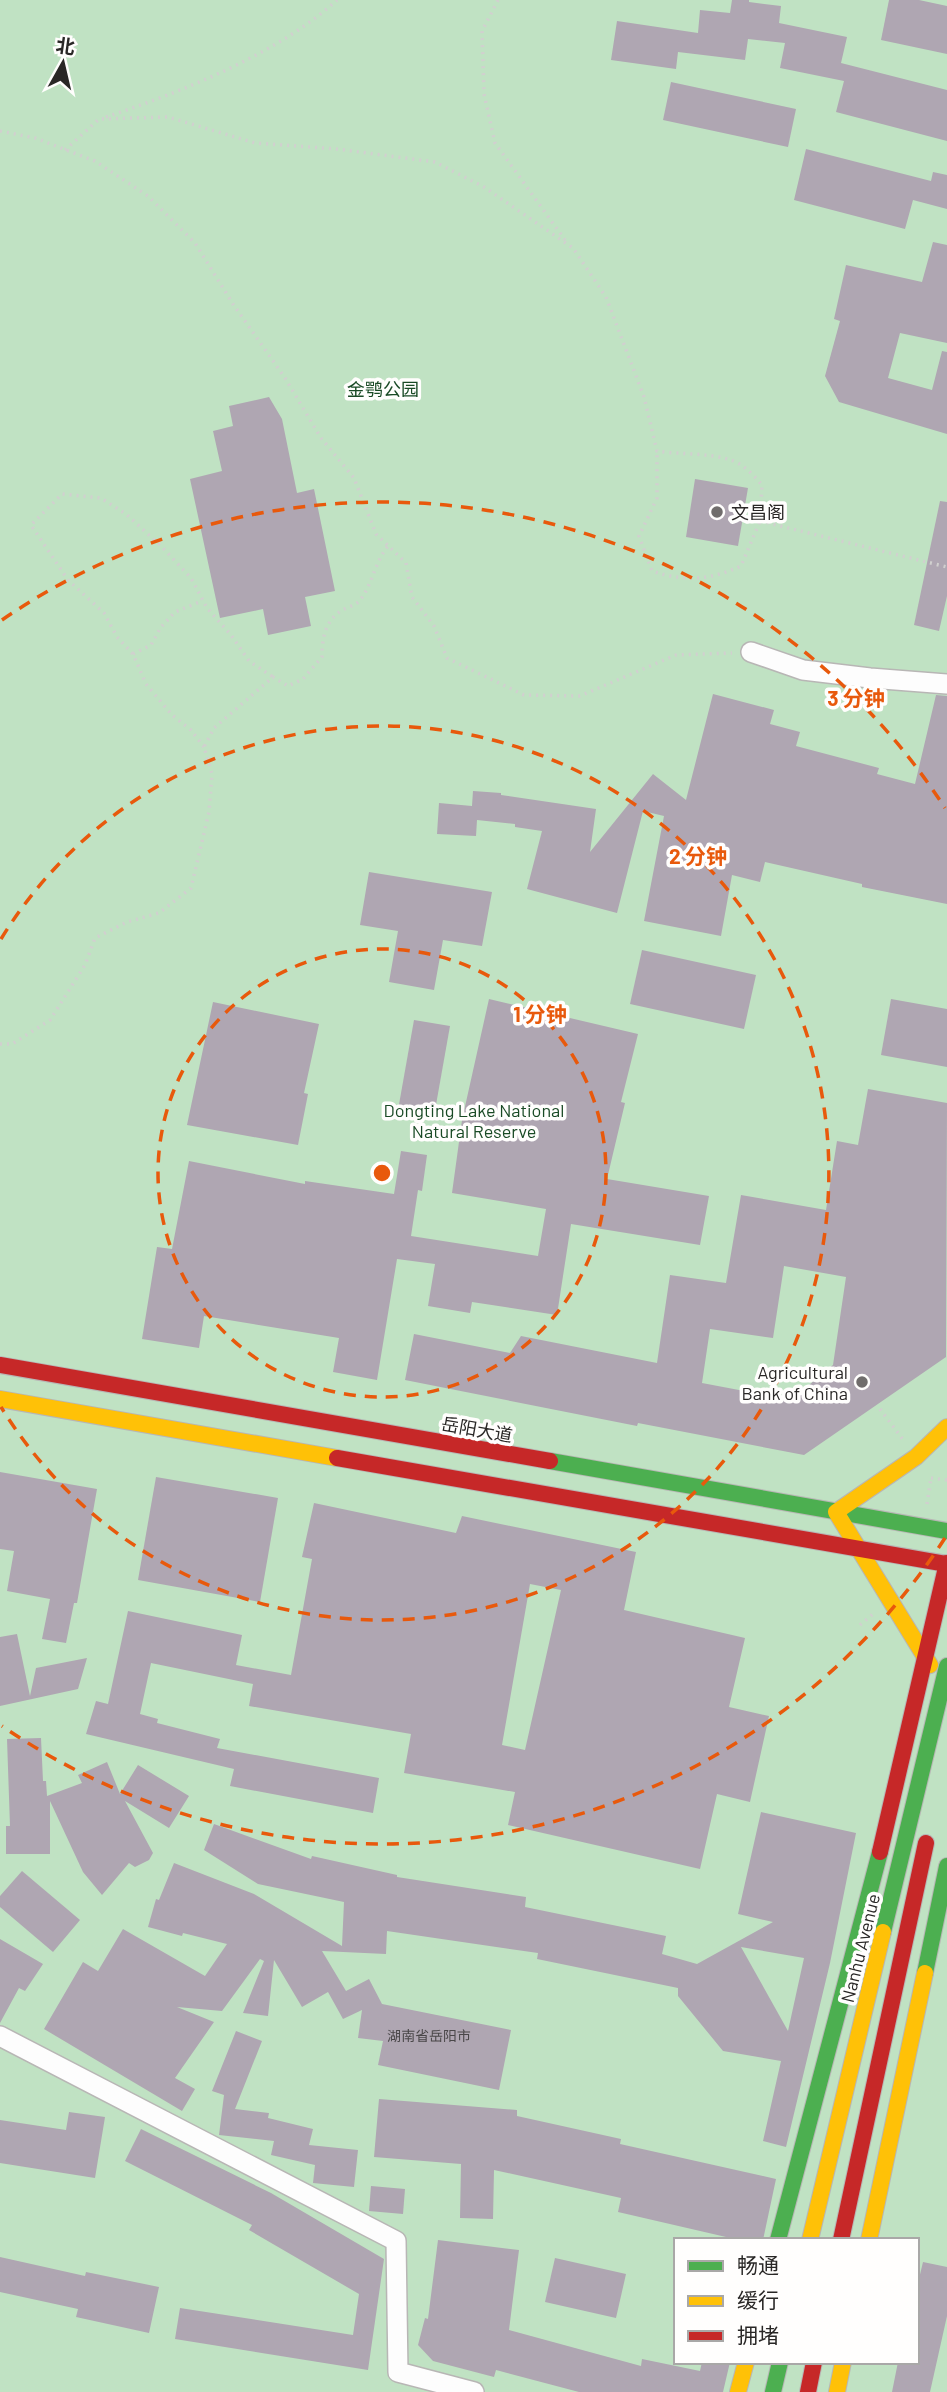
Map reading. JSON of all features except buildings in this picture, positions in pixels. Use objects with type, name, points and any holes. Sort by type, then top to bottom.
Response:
[{"type":"main road","name":"岳阳大道","points":[[0,1365],[947,1531]]},
{"type":"main road","points":[[0,1399],[947,1564],[890,1815],[779,2238]]},
{"type":"main road","points":[[943,1687],[836,1512],[916,1457],[947,1427]]},
{"type":"main road","name":"Nanhu Avenue","points":[[810,2238],[947,1666]]},
{"type":"main road","points":[[841,2238],[930,1824]]},
{"type":"main road","points":[[869,2238],[942,1913],[947,1866]]},
{"type":"main road","points":[[738,2392],[745,2364]]},
{"type":"main road","points":[[773,2392],[780,2364]]},
{"type":"main road","points":[[808,2392],[814,2364]]},
{"type":"main road","points":[[837,2392],[844,2364]]},
{"type":"street","points":[[751,652],[803,670],[947,684]]},
{"type":"street","points":[[0,2036],[396,2241],[398,2372],[474,2392]]},
{"type":"path","points":[[65,150],[99,120],[176,94],[232,66],[317,18],[337,0]]},
{"type":"path","points":[[498,0],[482,31],[484,94],[495,143],[568,244]]},
{"type":"path","points":[[99,120],[168,117],[255,143],[337,149],[435,162],[484,187],[568,244],[606,297],[644,397],[657,451],[657,498],[639,536],[652,571],[672,578],[717,577],[741,566],[760,521],[762,485],[740,464],[705,455],[677,455],[657,451]]},
{"type":"path","points":[[0,131],[35,138],[95,161],[148,196],[195,243],[233,304],[285,378],[321,438],[354,478],[376,534],[406,563],[412,597],[434,626],[447,658],[524,695],[580,696],[676,655],[751,652]]},
{"type":"path","points":[[0,1044],[12,1044],[50,1020],[85,965],[95,938],[127,922],[159,913],[191,888],[209,812],[212,774],[204,747],[146,684],[133,654],[117,637],[104,613],[68,580],[32,525],[62,494],[101,498],[126,514],[191,578],[202,601],[249,661],[288,687],[303,679],[322,657],[322,637],[337,614],[360,601],[375,573],[379,557],[388,545]]},
{"type":"path","points":[[760,521],[947,567]]},
{"type":"path","points":[[133,654],[151,645],[161,627],[175,612],[202,601]]},
{"type":"path","points":[[204,747],[214,728],[273,677]]},
{"type":"green space","name":"Dongting Lake National Natural Reserve","points":[[0,0],[947,0],[947,2392],[0,2392]]},
{"type":"traffic: fast","points":[[550,1461],[947,1531]]},
{"type":"traffic: fast","points":[[883,1932],[947,1666]]},
{"type":"traffic: fast","points":[[779,2238],[880,1852]]},
{"type":"traffic: fast","points":[[925,1973],[947,1866]]},
{"type":"traffic: fast","points":[[773,2392],[780,2364]]},
{"type":"traffic: slow","points":[[0,1399],[337,1458]]},
{"type":"traffic: slow","points":[[930,1665],[836,1512],[916,1457],[947,1427]]},
{"type":"traffic: slow","points":[[810,2238],[883,1932]]},
{"type":"traffic: slow","points":[[869,2238],[925,1973]]},
{"type":"traffic: slow","points":[[738,2392],[745,2364]]},
{"type":"traffic: slow","points":[[837,2392],[843,2364]]},
{"type":"traffic: jam","points":[[0,1365],[550,1461]]},
{"type":"traffic: jam","points":[[337,1458],[947,1564]]},
{"type":"traffic: jam","points":[[880,1852],[947,1563]]},
{"type":"traffic: jam","points":[[841,2238],[926,1843]]},
{"type":"traffic: jam","points":[[808,2392],[814,2364]]},
{"type":"place","name":"文昌阁","points":[[717,512]]},
{"type":"place","name":"Agricultural Bank of China","points":[[862,1382]]},
{"type":"park label","name":"金鹗公园","points":[[383,389]]}]
